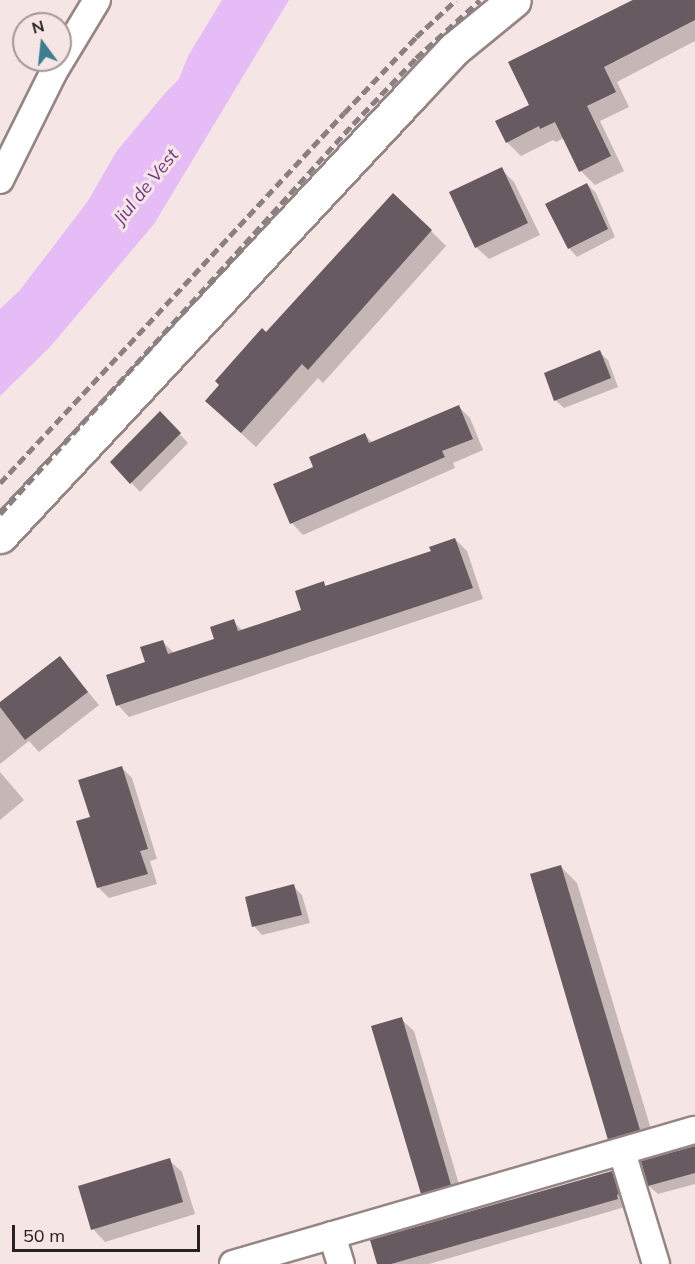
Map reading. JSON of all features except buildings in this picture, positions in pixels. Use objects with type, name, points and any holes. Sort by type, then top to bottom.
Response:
[{"type":"main road","points":[[0,536],[454,49],[514,0]]},
{"type":"street","points":[[0,180],[53,73],[98,0]]},
{"type":"street","points":[[233,1264],[695,1130]]},
{"type":"street","points":[[622,1152],[656,1264]]},
{"type":"street","points":[[332,1235],[341,1264]]},
{"type":"water","name":"Jiul de Vest","points":[[222,0],[289,0],[154,224],[50,347],[0,396],[0,309],[20,290],[88,201],[116,152],[179,79],[188,56]]},
{"type":"railway","points":[[0,483],[344,113],[416,37],[456,0]]},
{"type":"railway","points":[[0,514],[353,124],[416,58],[480,0]]}]
